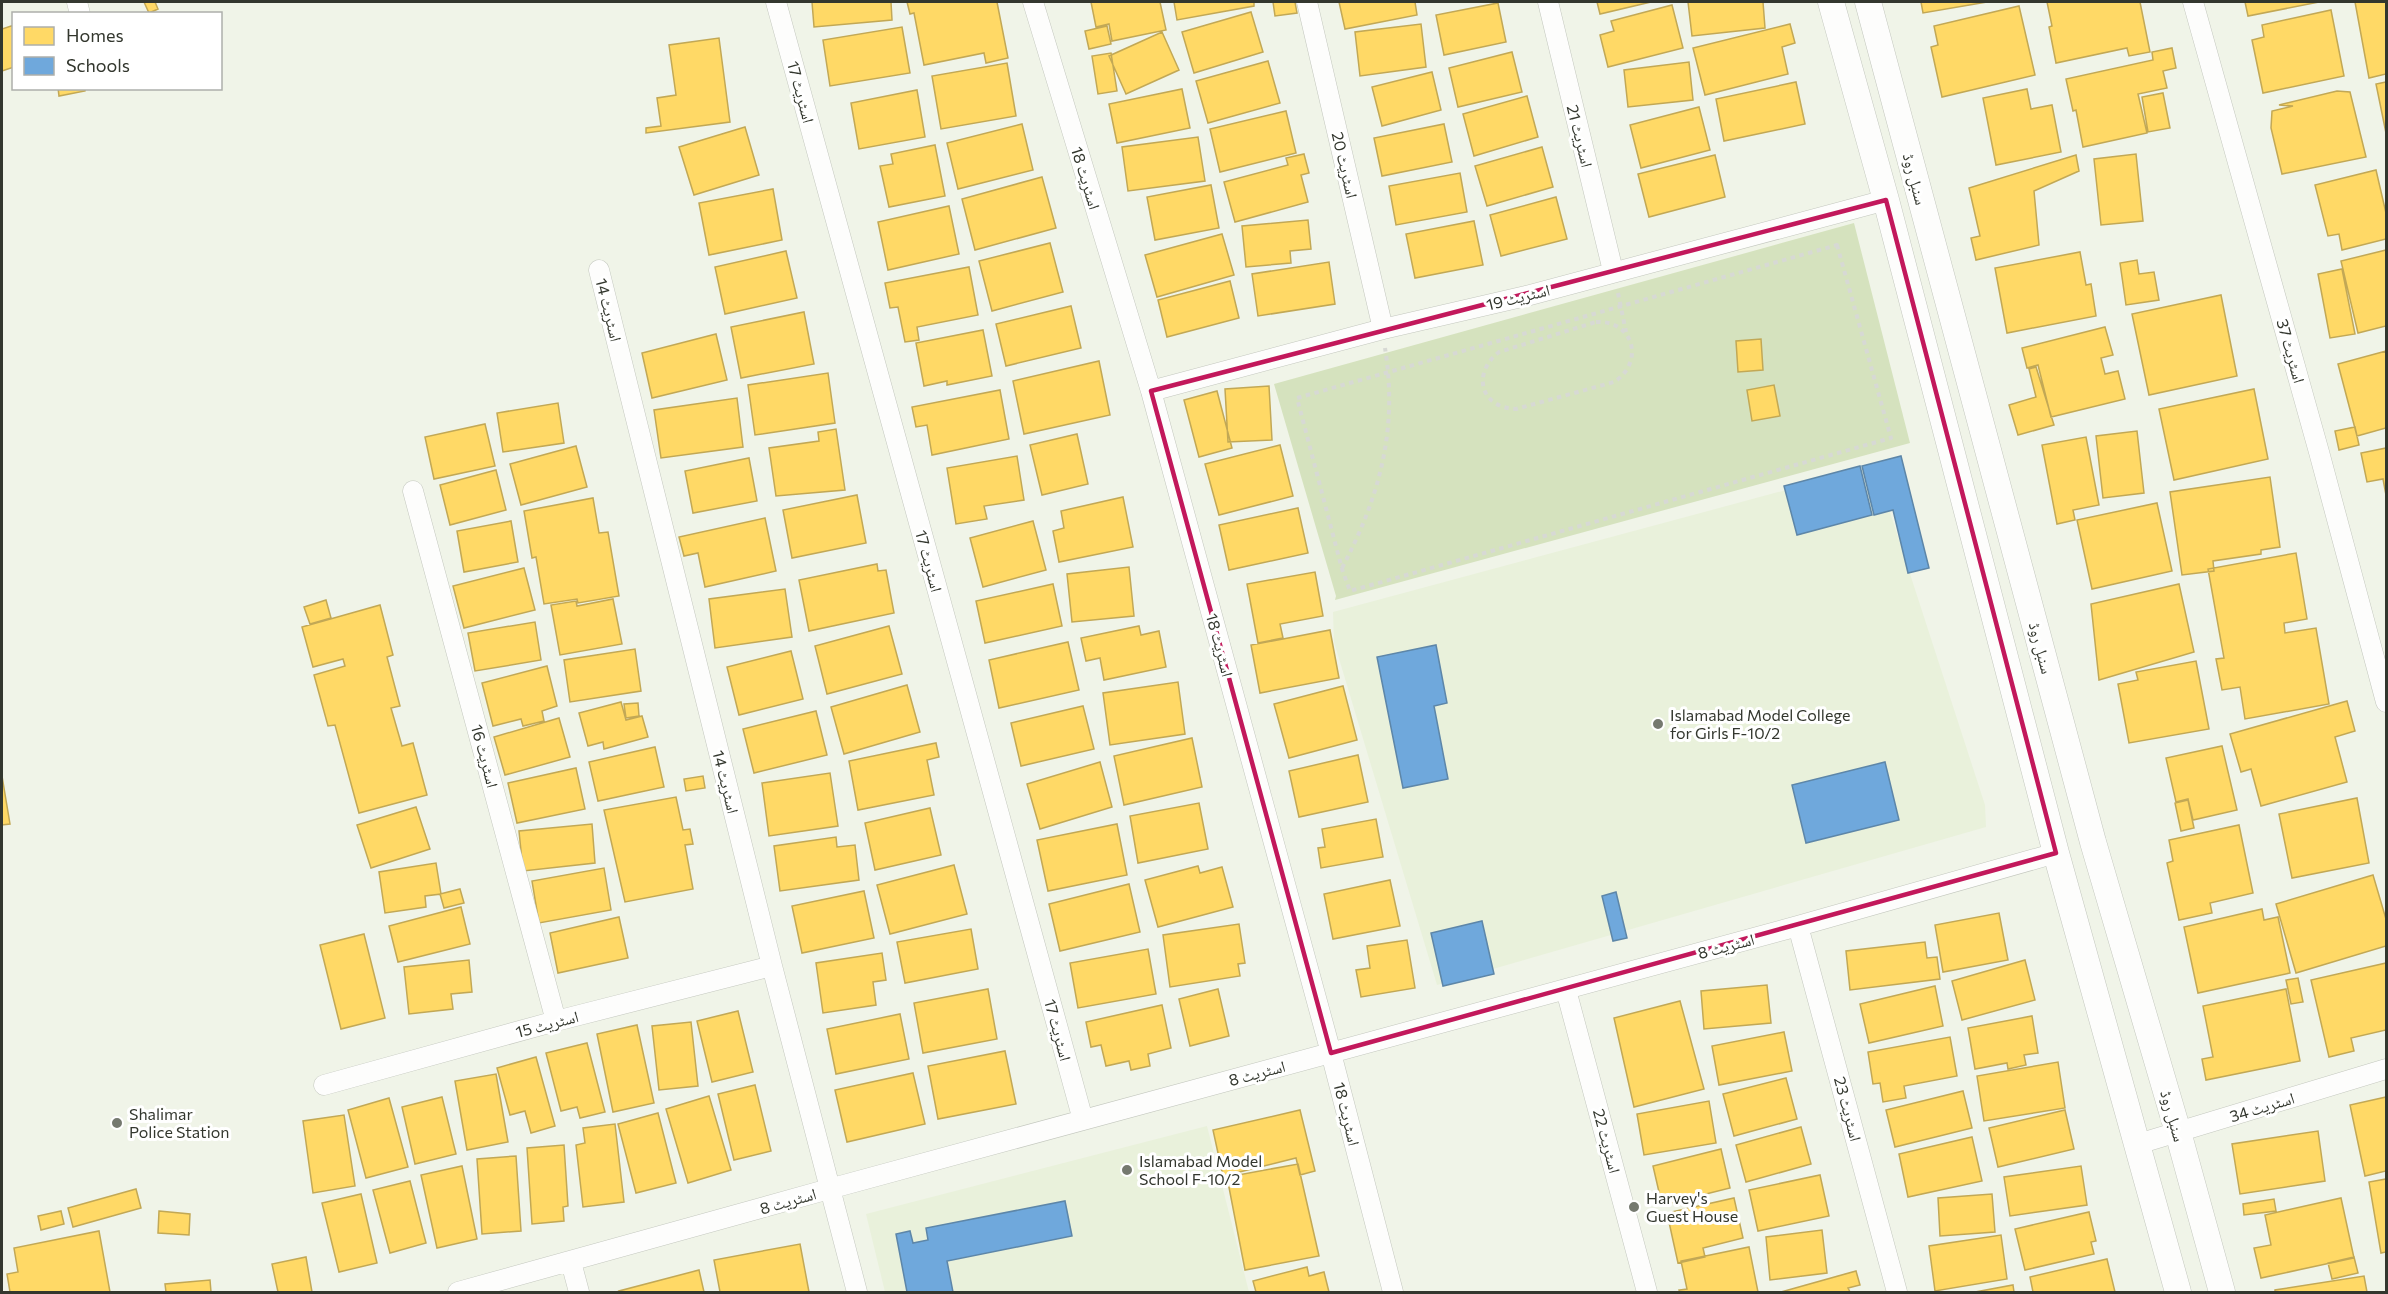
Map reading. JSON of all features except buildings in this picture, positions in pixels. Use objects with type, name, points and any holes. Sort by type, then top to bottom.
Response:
[{"type":"street","name":"اسٹریٹ 17","points":[[776,2],[1083,1120]]},
{"type":"street","name":"اسٹریٹ 18","points":[[1033,2],[1151,391],[1331,1053],[1393,1293]]},
{"type":"street","name":"اسٹریٹ 20","points":[[1307,2],[1383,329]]},
{"type":"street","name":"اسٹریٹ 21","points":[[1548,2],[1613,272]]},
{"type":"street","name":"سنبل روڈ","points":[[1832,2],[1886,200],[2056,853],[2178,1293]]},
{"type":"street","name":"سنبل روڈ","points":[[1868,2],[2093,842],[2178,1132],[2222,1293]]},
{"type":"street","name":"اسٹریٹ 37","points":[[2193,2],[2316,441],[2386,702]]},
{"type":"street","name":"اسٹریٹ 19","points":[[1151,391],[1383,329],[1527,296],[1886,200]]},
{"type":"street","name":"اسٹریٹ 14","points":[[598,270],[772,966],[857,1293]]},
{"type":"street","points":[[1918,323],[1952,313]]},
{"type":"street","name":"اسٹریٹ 16","points":[[413,491],[556,1021]]},
{"type":"street","name":"اسٹریٹ 8","points":[[458,1293],[829,1189],[1566,990],[2056,853]]},
{"type":"street","name":"اسٹریٹ 23","points":[[1798,926],[1897,1293]]},
{"type":"street","name":"اسٹریٹ 15","points":[[324,1085],[556,1021],[772,966]]},
{"type":"street","name":"اسٹریٹ 22","points":[[1566,990],[1647,1293]]},
{"type":"street","name":"اسٹریٹ 34","points":[[2138,1144],[2386,1069]]},
{"type":"street","points":[[571,1262],[579,1293]]},
{"type":"path","points":[[1837,245],[1891,438],[1350,591],[1297,398],[1389,370],[1837,245]]},
{"type":"path","points":[[1613,272],[1630,342],[1632,360],[1628,369],[1614,381],[1516,409],[1506,409],[1496,405],[1488,397],[1484,388],[1482,378],[1485,368],[1490,359],[1499,352],[1596,322],[1615,325],[1626,333]]},
{"type":"path","points":[[1342,568],[1361,532],[1376,493],[1386,453],[1390,412],[1389,370],[1383,329]]},
{"type":"highlighted area","points":[[1886,200],[2056,853],[1331,1053],[1151,391]]},
{"type":"shaded area","points":[[1854,223],[1910,443],[1335,600],[1336,596],[1274,384]]},
{"type":"shaded area","name":"Islamabad Model College for Girls F-10/2","points":[[1875,466],[1985,805],[1986,827],[1437,985],[1334,642],[1333,612]]},
{"type":"shaded area","name":"Islamabad Model School F-10/2","points":[[1207,1126],[1249,1292],[885,1292],[866,1214]]},
{"type":"place","name":"Islamabad Model College for Girls F-10/2","points":[[1658,724]]},
{"type":"place","name":"Shalimar Police Station","points":[[117,1123]]},
{"type":"place","name":"Islamabad Model School F-10/2","points":[[1127,1170]]},
{"type":"place","name":"Harvey's Guest House","points":[[1634,1207]]}]
